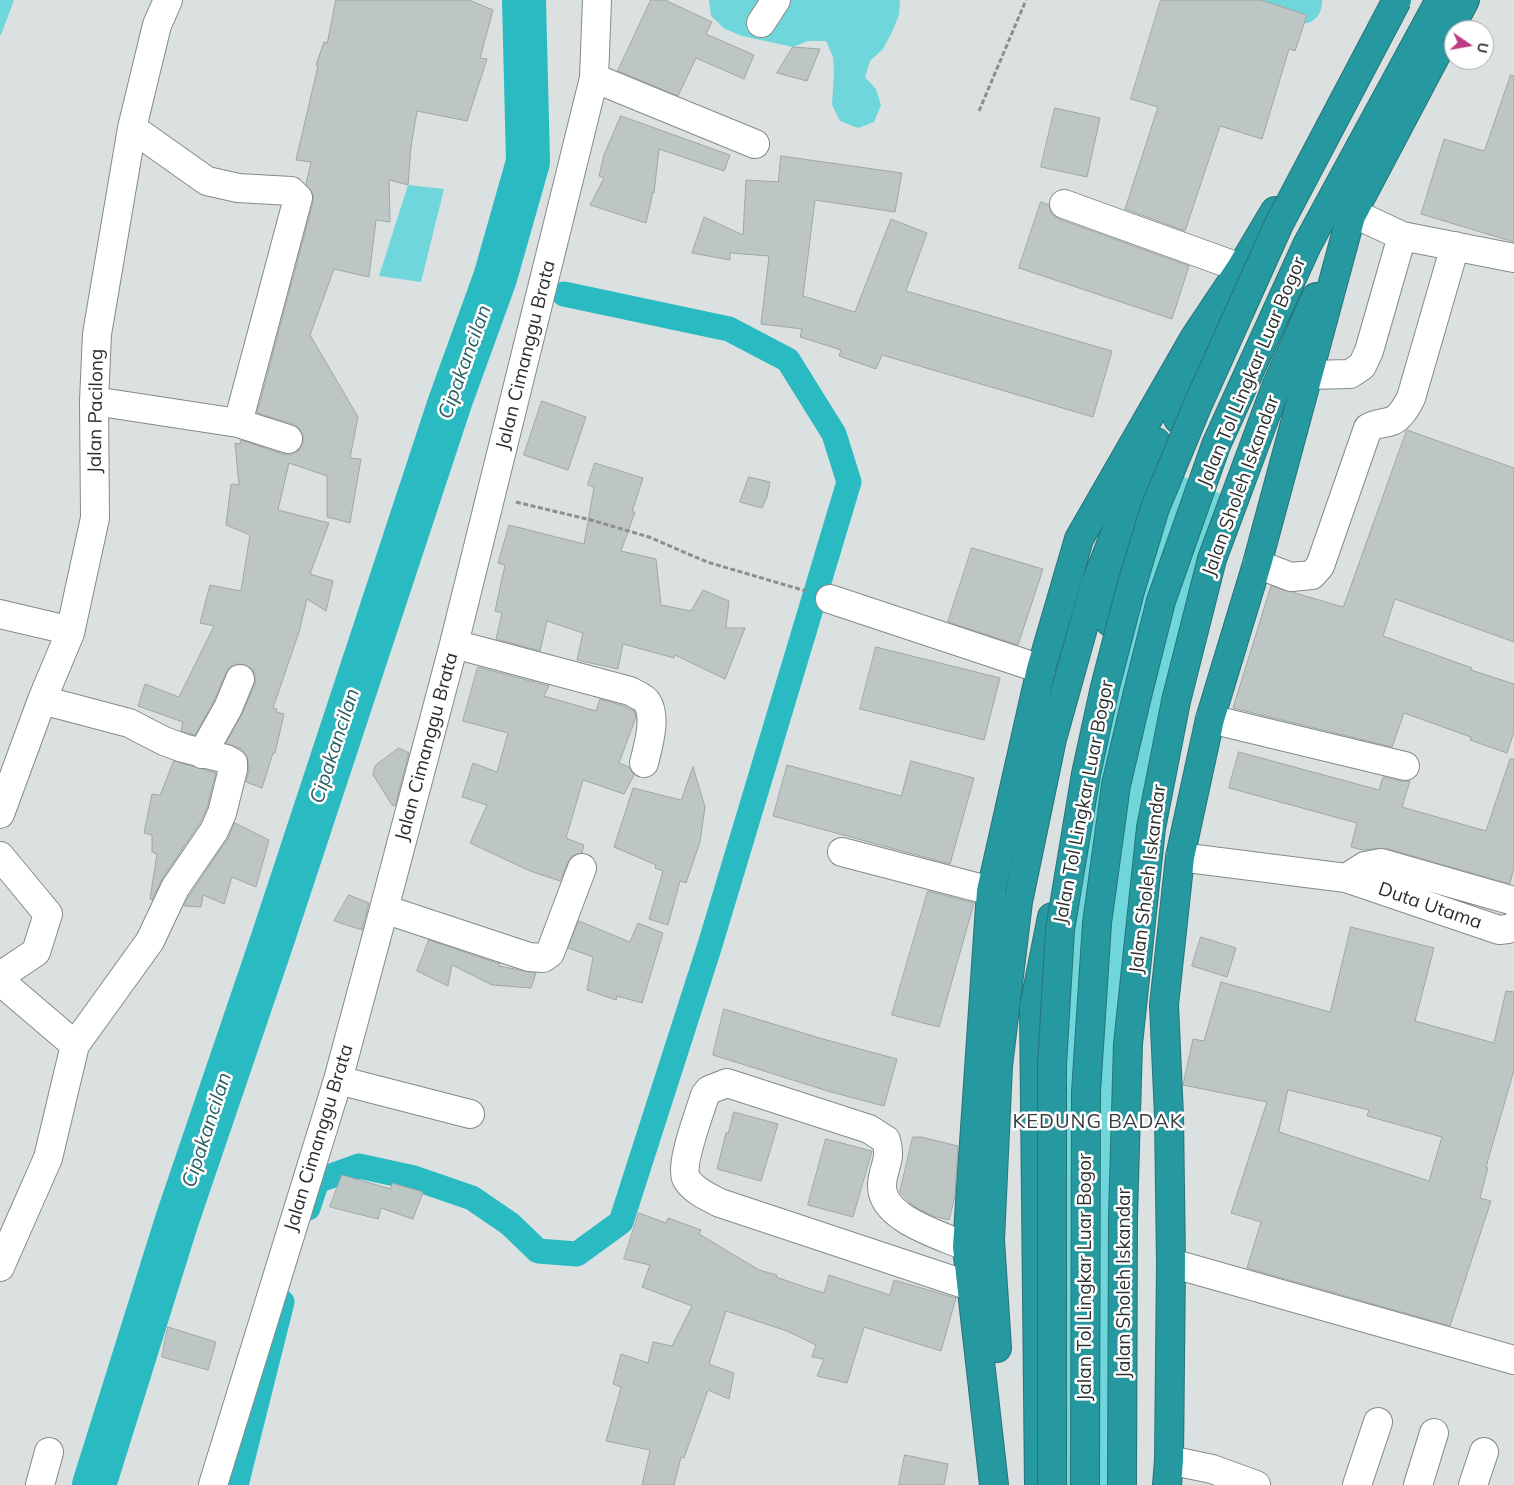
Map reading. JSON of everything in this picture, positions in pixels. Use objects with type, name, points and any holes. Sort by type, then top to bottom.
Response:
[{"type":"highway","name":"Jalan Tol Lingkar Luar Bogor","points":[[1052,1485],[1052,1065],[1060,930],[1086,774],[1105,687],[1155,508],[1198,404],[1278,224],[1397,0]]},
{"type":"highway","points":[[994,1485],[967,1247],[991,890],[1041,669],[1080,539],[1195,338],[1241,268],[1402,0]]},
{"type":"highway","name":"Jalan Tol Lingkar Luar Bogor","points":[[1085,1485],[1086,1092],[1096,923],[1116,785],[1138,692],[1161,601],[1216,445],[1306,245],[1440,0]]},
{"type":"highway","name":"Jalan Sholeh Iskandar","points":[[1122,1485],[1123,1216],[1128,1044],[1150,828],[1176,701],[1212,559],[1276,387],[1352,214],[1465,0]]},
{"type":"highway","name":"Jalan Sholeh Iskandar","points":[[1168,1473],[1171,1263],[1169,1116],[1164,1005],[1180,857],[1210,719],[1258,564],[1352,214]]},
{"type":"highway","points":[[1039,1485],[1034,1007],[1122,560],[1202,358],[1241,268]]},
{"type":"highway","points":[[1008,1485],[990,1240],[998,1066],[1018,902],[1052,739],[1095,585],[1140,470],[1202,358]]},
{"type":"highway","points":[[1128,1485],[1135,1341],[1140,1052],[1163,835],[1191,701],[1260,430]]},
{"type":"street","name":"Jalan Pacilong","points":[[0,814],[42,700],[70,633],[95,518],[94,401],[97,334],[132,128],[157,25],[168,0]]},
{"type":"street","name":"Jalan Cimanggu Brata","points":[[214,1485],[338,1080],[454,644],[594,78],[598,0]]},
{"type":"street","points":[[761,23],[776,0]]},
{"type":"street","points":[[594,78],[755,144]]},
{"type":"street","points":[[132,128],[208,181],[238,188],[291,191],[298,198],[238,423]]},
{"type":"street","points":[[1064,204],[1241,268]]},
{"type":"street","points":[[1352,214],[1402,236],[1514,258]]},
{"type":"street","points":[[1309,375],[1350,374],[1362,366],[1369,351],[1402,236]]},
{"type":"street","points":[[1258,564],[1292,577],[1312,575],[1320,566],[1368,428],[1374,424],[1393,421],[1403,412],[1410,398],[1455,246]]},
{"type":"street","points":[[94,401],[238,423],[288,439]]},
{"type":"street","points":[[820,596],[1041,669]]},
{"type":"street","points":[[0,614],[55,627],[70,633]]},
{"type":"street","points":[[454,644],[630,692],[646,700],[650,710],[652,732],[644,763]]},
{"type":"street","points":[[202,754],[228,708],[240,679]]},
{"type":"street","points":[[0,1267],[48,1158],[75,1045],[150,941],[175,888],[214,831],[222,812],[233,769],[233,763],[226,759],[202,754],[164,741],[129,723],[42,700]]},
{"type":"street","points":[[1210,719],[1405,766]]},
{"type":"street","points":[[842,852],[991,890]]},
{"type":"street","points":[[0,856],[48,914],[36,952],[0,976]]},
{"type":"street","name":"Duta Utama","points":[[1180,857],[1346,878],[1499,930],[1514,926]]},
{"type":"street","name":"Duta Utama","points":[[1346,878],[1365,866],[1381,863],[1514,901]]},
{"type":"street","points":[[384,909],[529,956],[543,958],[550,953],[582,868]]},
{"type":"street","points":[[0,981],[75,1045]]},
{"type":"street","points":[[338,1080],[470,1114]]},
{"type":"street","points":[[967,1247],[905,1220],[890,1207],[884,1197],[882,1184],[889,1151],[886,1140],[869,1129],[727,1083],[705,1094],[684,1163],[686,1178],[699,1192],[720,1203],[973,1287]]},
{"type":"street","points":[[1171,1263],[1514,1360]]},
{"type":"street","points":[[1357,1485],[1378,1422]]},
{"type":"street","points":[[1418,1485],[1434,1433]]},
{"type":"street","points":[[40,1485],[49,1452]]},
{"type":"street","points":[[1473,1485],[1484,1452]]},
{"type":"street","points":[[1168,1473],[1211,1477],[1256,1485]]},
{"type":"path","points":[[979,111],[1026,0]]},
{"type":"path","points":[[491,496],[591,520],[649,537],[707,562],[820,596]]},
{"type":"shaded area","points":[[0,0],[14,0],[1,35],[0,35]]},
{"type":"shaded area","points":[[709,0],[900,0],[899,15],[892,32],[883,49],[870,61],[865,77],[876,89],[881,105],[874,122],[858,128],[840,121],[832,105],[833,57],[826,41],[808,41],[793,47],[742,36],[725,29],[711,16]]},
{"type":"shaded area","points":[[1251,0],[1322,0],[1322,6],[1315,19],[1311,22],[1300,23],[1283,17]]},
{"type":"shaded area","points":[[408,185],[444,189],[421,282],[379,276]]},
{"type":"shaded area","points":[[1171,471],[1234,500],[1149,837],[1120,1485],[1052,1485],[1060,930]]},
{"type":"building","points":[[336,0],[469,0],[493,10],[480,58],[487,59],[467,121],[417,111],[411,147],[408,185],[389,180],[390,222],[376,220],[369,277],[334,269],[310,335],[358,417],[350,458],[361,459],[350,523],[327,517],[327,476],[289,463],[278,510],[329,523],[310,574],[333,581],[326,611],[307,599],[299,632],[273,708],[277,709],[276,712],[284,714],[275,753],[273,753],[262,788],[246,782],[249,769],[247,756],[241,749],[226,743],[242,714],[255,684],[253,670],[246,665],[237,664],[230,667],[195,735],[181,731],[183,722],[138,706],[145,684],[179,697],[214,626],[200,623],[210,585],[241,591],[250,535],[226,525],[231,484],[239,485],[235,443],[240,444],[241,440],[283,454],[291,454],[298,451],[303,443],[303,435],[299,428],[293,424],[257,413],[313,202],[313,194],[306,184],[311,162],[296,160],[318,66],[316,65],[324,42],[327,43]]},
{"type":"building","points":[[651,0],[665,0],[712,22],[706,34],[754,55],[744,79],[696,58],[678,96],[618,71]]},
{"type":"building","points":[[1161,0],[1261,0],[1307,15],[1295,51],[1289,49],[1262,139],[1220,126],[1185,231],[1125,209],[1158,107],[1131,99]]},
{"type":"building","points":[[793,47],[820,49],[807,81],[777,73]]},
{"type":"building","points":[[1511,75],[1514,76],[1514,242],[1421,214],[1444,139],[1484,151]]},
{"type":"building","points":[[1055,108],[1100,118],[1087,177],[1041,167]]},
{"type":"building","points":[[621,116],[730,155],[724,171],[659,149],[654,193],[646,223],[590,205],[604,178],[599,176],[604,155]]},
{"type":"building","points":[[781,156],[902,173],[895,212],[815,200],[803,296],[855,312],[891,219],[927,233],[906,291],[1112,351],[1093,417],[882,355],[876,369],[839,356],[841,350],[800,337],[802,329],[761,324],[769,256],[730,253],[730,260],[692,253],[704,217],[743,235],[746,180],[778,182]]},
{"type":"building","points":[[1041,202],[1049,205],[1052,214],[1059,219],[1189,266],[1172,319],[1019,268]]},
{"type":"building","points":[[542,401],[586,417],[568,470],[524,455]]},
{"type":"building","points":[[1407,430],[1514,468],[1514,642],[1395,599],[1383,636],[1472,668],[1471,670],[1514,684],[1514,732],[1507,753],[1470,740],[1471,737],[1404,713],[1392,747],[1233,708],[1271,586],[1343,607]]},
{"type":"building","points":[[595,463],[643,478],[632,512],[635,512],[621,551],[656,559],[661,605],[691,611],[703,590],[729,601],[726,628],[745,628],[725,679],[675,655],[674,658],[623,644],[618,669],[577,660],[583,633],[547,621],[540,651],[496,639],[502,613],[495,611],[505,565],[498,563],[509,525],[584,544],[594,487],[588,485]]},
{"type":"building","points":[[749,477],[770,482],[767,497],[762,508],[740,502]]},
{"type":"building","points":[[972,548],[1043,569],[1018,645],[948,622]]},
{"type":"building","points":[[876,647],[1000,678],[984,740],[860,709]]},
{"type":"building","points":[[478,667],[549,686],[544,696],[596,711],[600,699],[624,706],[635,713],[636,717],[619,763],[629,767],[634,775],[624,794],[583,780],[566,838],[584,845],[582,853],[572,856],[568,862],[560,881],[530,871],[470,843],[487,805],[462,797],[473,763],[497,772],[508,733],[463,721]]},
{"type":"building","points":[[399,748],[409,753],[395,806],[392,805],[373,775],[375,766]]},
{"type":"building","points":[[1239,752],[1379,790],[1383,777],[1410,781],[1402,807],[1486,831],[1510,759],[1514,759],[1514,866],[1510,884],[1385,848],[1363,850],[1351,847],[1357,823],[1229,788]]},
{"type":"building","points":[[174,761],[216,773],[207,808],[200,823],[162,879],[152,900],[150,899],[157,854],[152,852],[152,835],[144,833],[152,794],[160,795]]},
{"type":"building","points":[[911,761],[974,778],[950,864],[773,816],[787,765],[901,796]]},
{"type":"building","points":[[693,767],[705,807],[700,842],[686,883],[680,881],[668,925],[649,919],[663,871],[655,868],[656,865],[614,847],[633,788],[681,800]]},
{"type":"building","points":[[235,823],[269,840],[256,887],[232,877],[224,904],[203,895],[201,907],[184,906],[227,840]]},
{"type":"building","points":[[928,891],[974,903],[939,1027],[892,1015]]},
{"type":"building","points":[[349,895],[369,903],[362,930],[334,921]]},
{"type":"building","points":[[579,921],[630,942],[638,923],[663,933],[642,1003],[617,996],[616,1000],[587,990],[593,957],[568,948]]},
{"type":"building","points":[[1351,927],[1434,948],[1415,1021],[1494,1043],[1506,991],[1514,992],[1514,1070],[1486,1167],[1488,1168],[1480,1198],[1491,1201],[1450,1326],[1247,1268],[1261,1222],[1231,1213],[1267,1102],[1183,1085],[1193,1039],[1204,1041],[1221,982],[1330,1012]],"holes":[[[1288,1090],[1369,1110],[1367,1116],[1442,1137],[1429,1181],[1279,1132]]]},
{"type":"building","points":[[1201,937],[1236,948],[1227,977],[1192,966]]},
{"type":"building","points":[[429,940],[500,964],[499,966],[536,973],[531,988],[492,985],[452,965],[448,986],[417,971]]},
{"type":"building","points":[[724,1009],[897,1059],[884,1106],[831,1092],[713,1055]]},
{"type":"building","points":[[734,1112],[778,1124],[761,1181],[717,1169],[726,1133],[728,1133]]},
{"type":"building","points":[[913,1137],[921,1137],[958,1146],[955,1196],[949,1220],[922,1211],[911,1204],[900,1192]]},
{"type":"building","points":[[826,1139],[872,1151],[853,1217],[808,1205]]},
{"type":"building","points":[[342,1175],[391,1189],[392,1183],[423,1192],[413,1219],[381,1208],[378,1219],[330,1207]]},
{"type":"building","points":[[639,1213],[666,1223],[668,1218],[701,1230],[699,1234],[759,1270],[824,1293],[829,1275],[890,1295],[894,1280],[956,1298],[941,1351],[864,1327],[847,1383],[817,1376],[824,1359],[812,1357],[816,1345],[787,1331],[726,1311],[709,1364],[734,1373],[729,1399],[708,1390],[684,1458],[681,1457],[674,1485],[642,1485],[650,1450],[606,1441],[621,1387],[613,1384],[621,1354],[648,1363],[653,1342],[672,1346],[692,1306],[642,1287],[650,1265],[624,1259]]},
{"type":"building","points":[[168,1327],[216,1342],[208,1370],[162,1357]]},
{"type":"building","points":[[905,1455],[948,1464],[944,1485],[899,1485]]},
{"type":"waterway","name":"Cipakancilan","points":[[94,1485],[177,1220],[272,941],[450,402],[495,278],[528,162],[524,0]]},
{"type":"waterway","points":[[308,1208],[317,1181],[359,1166],[414,1178],[472,1198],[510,1224],[538,1251],[577,1254],[621,1222],[710,945],[849,482],[834,434],[788,360],[729,329],[564,294]]},
{"type":"waterway","points":[[236,1485],[282,1302]]},
{"type":"district","name":"KEDUNG BADAK","points":[[1098,1122]]}]
